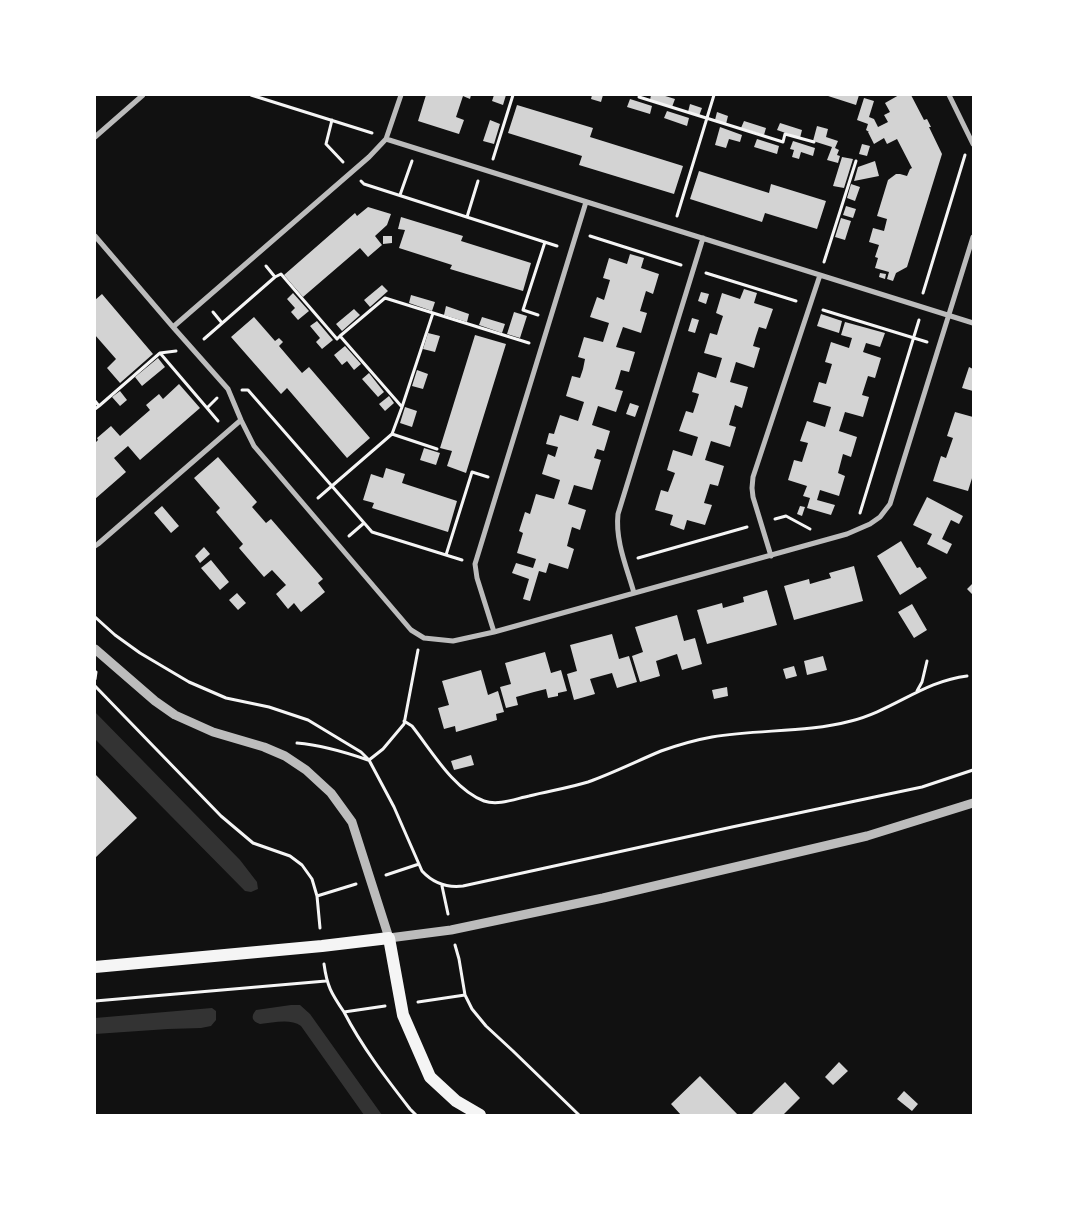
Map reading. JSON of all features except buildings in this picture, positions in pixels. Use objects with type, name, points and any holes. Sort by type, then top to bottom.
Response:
[{"type":"main road","points":[[95,967],[388,938],[403,1015],[430,1077],[456,1101],[480,1115]]},
{"type":"street","points":[[95,137],[143,95]]},
{"type":"street","points":[[173,326],[370,157],[386,139],[401,95]]},
{"type":"street","points":[[949,95],[972,141]]},
{"type":"street","points":[[386,139],[973,323]]},
{"type":"street","points":[[494,632],[476,578],[476,564],[586,202]]},
{"type":"street","points":[[95,236],[228,389],[254,446],[411,630],[424,638],[453,641],[494,632],[847,534],[870,524],[880,517],[890,504],[973,238]]},
{"type":"street","points":[[634,593],[618,537],[618,514],[703,238]]},
{"type":"street","points":[[771,556],[753,497],[753,477],[820,274]]},
{"type":"street","points":[[95,546],[241,420]]},
{"type":"street","points":[[95,649],[154,701],[175,715],[214,732],[264,747],[285,756],[306,770],[330,793],[352,822],[388,938],[451,930],[613,896],[867,836],[973,803]]},
{"type":"path","points":[[251,95],[259,96],[386,139]]},
{"type":"path","points":[[490,172],[513,95]]},
{"type":"path","points":[[673,229],[714,95]]},
{"type":"path","points":[[639,97],[783,142],[785,134],[814,142]]},
{"type":"path","points":[[332,120],[326,144],[364,184],[571,250],[590,235],[939,346]]},
{"type":"path","points":[[847,534],[859,516],[921,315],[919,306],[972,141]]},
{"type":"path","points":[[400,196],[416,148]]},
{"type":"path","points":[[820,274],[856,161]]},
{"type":"path","points":[[466,217],[482,169]]},
{"type":"path","points":[[545,242],[523,310],[550,318]]},
{"type":"path","points":[[256,255],[275,277]]},
{"type":"path","points":[[95,409],[160,353],[193,348],[275,277],[281,274],[337,339],[385,298],[542,347]]},
{"type":"path","points":[[306,508],[392,434],[433,313]]},
{"type":"path","points":[[340,336],[402,407]]},
{"type":"path","points":[[160,353],[207,408],[228,389],[248,390],[372,532],[476,564]]},
{"type":"path","points":[[95,401],[99,406]]},
{"type":"path","points":[[392,434],[437,449]]},
{"type":"path","points":[[446,555],[472,472],[500,481]]},
{"type":"path","points":[[625,561],[786,516],[810,529],[814,543]]},
{"type":"path","points":[[95,617],[115,635],[140,653],[189,682],[226,698],[269,707],[308,720],[360,752],[369,760],[394,807],[422,871],[442,886],[463,886],[922,787],[973,770]]},
{"type":"path","points":[[369,760],[383,749],[404,724],[417,652],[424,638]]},
{"type":"path","points":[[917,692],[922,682],[927,661]]},
{"type":"path","points":[[404,721],[412,726],[454,780],[485,801],[502,802],[587,782],[673,747],[712,737],[802,730],[850,722],[872,715],[932,685],[967,676]]},
{"type":"path","points":[[95,686],[221,816],[253,843],[290,856],[302,864],[312,878],[317,896]]},
{"type":"path","points":[[264,747],[289,742],[306,744],[345,752],[369,760]]},
{"type":"path","points":[[95,1001],[326,981]]},
{"type":"path","points":[[464,995],[472,1009],[486,1026],[579,1115]]},
{"type":"path","points":[[344,1012],[367,1051],[410,1110],[416,1115]]},
{"type":"shaded area","points":[[95,712],[240,860],[257,882],[258,889],[251,892],[245,891],[95,739]]},
{"type":"shaded area","points":[[300,1005],[310,1014],[382,1115],[364,1115],[301,1026],[292,1022],[260,1024],[253,1018],[256,1010]]},
{"type":"shaded area","points":[[212,1008],[216,1011],[216,1020],[211,1026],[95,1034],[95,1018]]}]
